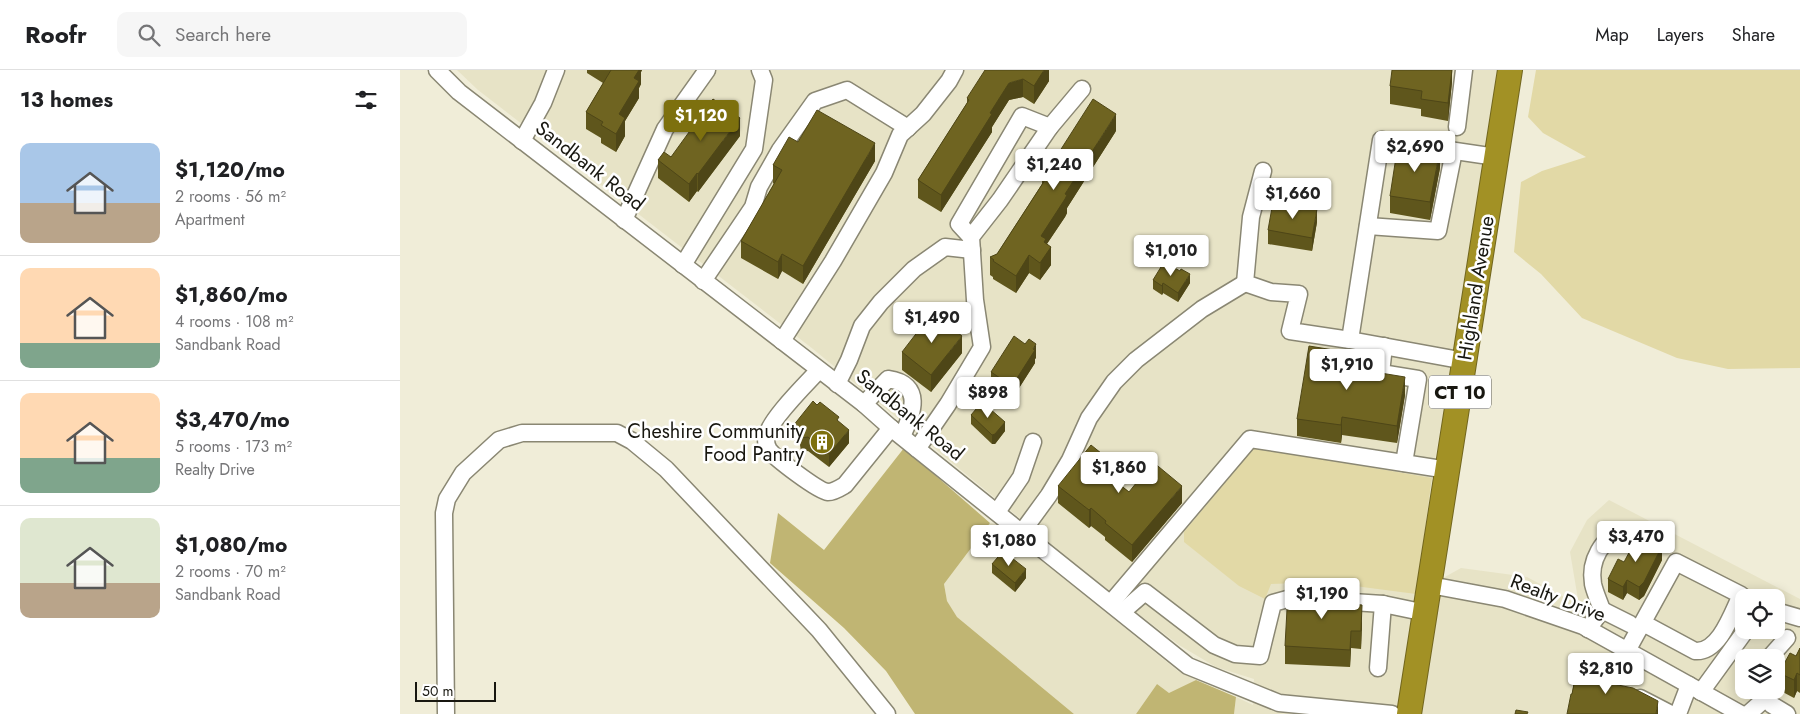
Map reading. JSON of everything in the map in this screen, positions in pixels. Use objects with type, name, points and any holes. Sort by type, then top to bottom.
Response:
[{"type":"highway","name":"Highland Avenue","points":[[1409,714],[1510,70]]},
{"type":"street","name":"Sandbank Road","points":[[437,70],[459,92],[864,404],[917,449],[1188,666],[1281,709],[1392,714]]},
{"type":"street","points":[[522,141],[543,103],[556,70]]},
{"type":"street","points":[[624,220],[666,129],[707,70]]},
{"type":"street","points":[[683,265],[754,149],[764,80],[760,70]]},
{"type":"street","points":[[782,341],[833,261],[884,173],[900,135],[923,114],[949,81],[955,70]]},
{"type":"street","points":[[1457,127],[1461,70]]},
{"type":"street","points":[[972,244],[1050,127],[1082,89]]},
{"type":"street","points":[[703,280],[753,207],[759,187],[780,150],[815,101],[847,90],[908,128]]},
{"type":"street","points":[[917,449],[948,404],[982,347],[975,300],[972,244],[959,224],[1022,116],[1050,127]]},
{"type":"street","points":[[1350,340],[1382,140],[1496,157]]},
{"type":"street","points":[[1368,226],[1438,231],[1454,151]]},
{"type":"street","points":[[1245,283],[1251,217],[1263,171]]},
{"type":"street","points":[[837,384],[849,360],[862,326],[881,302],[914,268],[944,247],[972,244]]},
{"type":"street","points":[[1022,532],[1049,495],[1070,460],[1089,418],[1114,382],[1136,360],[1202,308],[1245,283],[1271,292],[1299,294],[1290,331],[1465,361]]},
{"type":"street","points":[[1384,346],[1381,373],[1418,379],[1404,463]]},
{"type":"street","points":[[819,370],[771,425],[766,441],[775,457],[816,487],[829,492],[845,485],[911,416],[912,395],[907,386],[898,380],[888,379],[864,404]]},
{"type":"street","points":[[446,714],[444,513],[447,499],[463,473],[499,440],[522,433],[617,433],[632,441],[666,469],[820,630],[887,714]]},
{"type":"street","points":[[1117,608],[1250,439],[1448,470]]},
{"type":"street","points":[[997,512],[1021,477],[1033,442]]},
{"type":"street","points":[[1624,531],[1613,535],[1606,541],[1593,562],[1593,584],[1602,610],[1636,623],[1695,651],[1702,652],[1710,648],[1717,640],[1741,596],[1676,562],[1636,623],[1627,651]]},
{"type":"street","name":"Realty Drive","points":[[1430,585],[1505,599],[1588,629],[1741,714]]},
{"type":"street","points":[[1117,608],[1145,592],[1214,645],[1235,654],[1260,656],[1273,603],[1291,598],[1383,604],[1426,613]]},
{"type":"street","points":[[1378,668],[1383,604]]},
{"type":"street","points":[[1588,629],[1602,610]]},
{"type":"street","points":[[1785,614],[1800,618]]},
{"type":"street","points":[[1777,649],[1787,638]]},
{"type":"street","points":[[1678,714],[1694,688],[1738,639]]},
{"type":"street","points":[[1200,671],[1214,645]]},
{"type":"street","points":[[1623,689],[1671,714]]},
{"type":"street","points":[[1748,714],[1761,699]]},
{"type":"street","points":[[1768,699],[1772,705],[1787,714]]},
{"type":"shaded area","points":[[457,70],[1501,70],[1432,478],[1416,593],[1461,568],[1527,577],[1579,605],[1570,552],[1587,520],[1609,500],[1781,589],[1735,589],[1735,639],[1785,639],[1785,591],[1800,599],[1800,714],[1234,714],[1236,697],[1253,705],[1254,679],[1216,667],[1179,645],[1116,597],[813,349],[478,90]]},
{"type":"shaded area","points":[[1536,70],[1800,70],[1800,368],[1728,369],[1677,358],[1582,318],[1541,274],[1514,252],[1521,182],[1542,171],[1586,157],[1543,133],[1528,117]]},
{"type":"shaded area","points":[[904,448],[990,523],[944,584],[947,601],[957,617],[1074,714],[915,714],[886,671],[844,628],[770,563],[778,513],[824,550]]},
{"type":"shaded area","points":[[1254,448],[1432,478],[1416,594],[1324,582],[1271,584],[1265,599],[1239,586],[1184,542],[1184,532]]},
{"type":"shaded area","points":[[990,523],[997,524],[1178,671],[1196,680],[1169,694],[1157,684],[1136,714],[1074,714],[957,617],[947,601],[944,584]]},
{"type":"shaded area","points":[[1196,680],[1236,697],[1234,714],[1136,714],[1157,684],[1169,693]]},
{"type":"building","points":[[611,70],[639,70],[634,78],[639,81],[619,114],[625,118],[616,134],[601,125],[603,122],[586,112]]},
{"type":"building","points":[[985,70],[1044,70],[1034,86],[1023,79],[1009,83],[990,113],[992,114],[941,195],[918,180],[969,100],[967,98]]},
{"type":"building","points":[[1392,70],[1452,70],[1448,103],[1421,99],[1422,91],[1390,86]]},
{"type":"building","points":[[713,99],[740,118],[689,184],[658,160],[664,152],[671,157]]},
{"type":"building","points":[[1093,99],[1116,114],[1065,194],[1067,195],[1065,199],[1041,236],[1046,239],[1044,242],[1051,247],[1040,263],[1029,255],[1016,276],[990,257],[997,254],[1045,180],[1042,179]]},
{"type":"building","points":[[817,110],[875,143],[803,266],[782,254],[778,262],[741,241],[782,170],[773,165],[789,137],[798,142]]},
{"type":"building","points":[[1398,144],[1440,150],[1430,202],[1390,196]]},
{"type":"building","points":[[1273,202],[1317,209],[1312,238],[1268,230]]},
{"type":"building","points":[[1164,262],[1190,274],[1178,293],[1163,283],[1162,286],[1153,280]]},
{"type":"building","points":[[932,313],[962,336],[931,375],[902,352]]},
{"type":"building","points":[[1014,336],[1025,344],[1029,339],[1036,344],[1033,349],[1035,350],[1012,386],[991,372]]},
{"type":"building","points":[[1309,346],[1352,353],[1350,368],[1405,377],[1397,426],[1342,417],[1341,425],[1297,419]]},
{"type":"building","points":[[813,401],[817,405],[820,402],[839,417],[837,420],[849,430],[829,454],[808,437],[801,438],[800,431],[793,426]]},
{"type":"building","points":[[982,402],[1005,422],[995,434],[992,435],[971,415]]},
{"type":"building","points":[[1091,445],[1122,470],[1114,480],[1129,492],[1153,462],[1182,486],[1132,545],[1105,523],[1106,521],[1091,508],[1089,510],[1058,486]]},
{"type":"building","points":[[1639,534],[1662,546],[1644,582],[1639,587],[1627,580],[1623,587],[1608,579],[1618,559],[1624,562]]},
{"type":"building","points":[[1003,551],[1026,569],[1015,583],[992,564]]},
{"type":"building","points":[[1288,591],[1353,594],[1352,604],[1362,605],[1361,631],[1351,631],[1350,650],[1285,646]]},
{"type":"building","points":[[1800,648],[1800,675],[1797,673],[1794,680],[1785,676],[1785,662],[1790,653],[1796,656]]},
{"type":"building","points":[[1575,658],[1587,660],[1586,668],[1610,672],[1608,683],[1633,688],[1658,701],[1656,714],[1567,714],[1577,670],[1573,670]]},
{"type":"building","points":[[1516,710],[1528,712],[1527,714],[1515,714]]},
{"type":"place","name":"Cheshire Community Food Pantry","points":[[822,442]]}]
